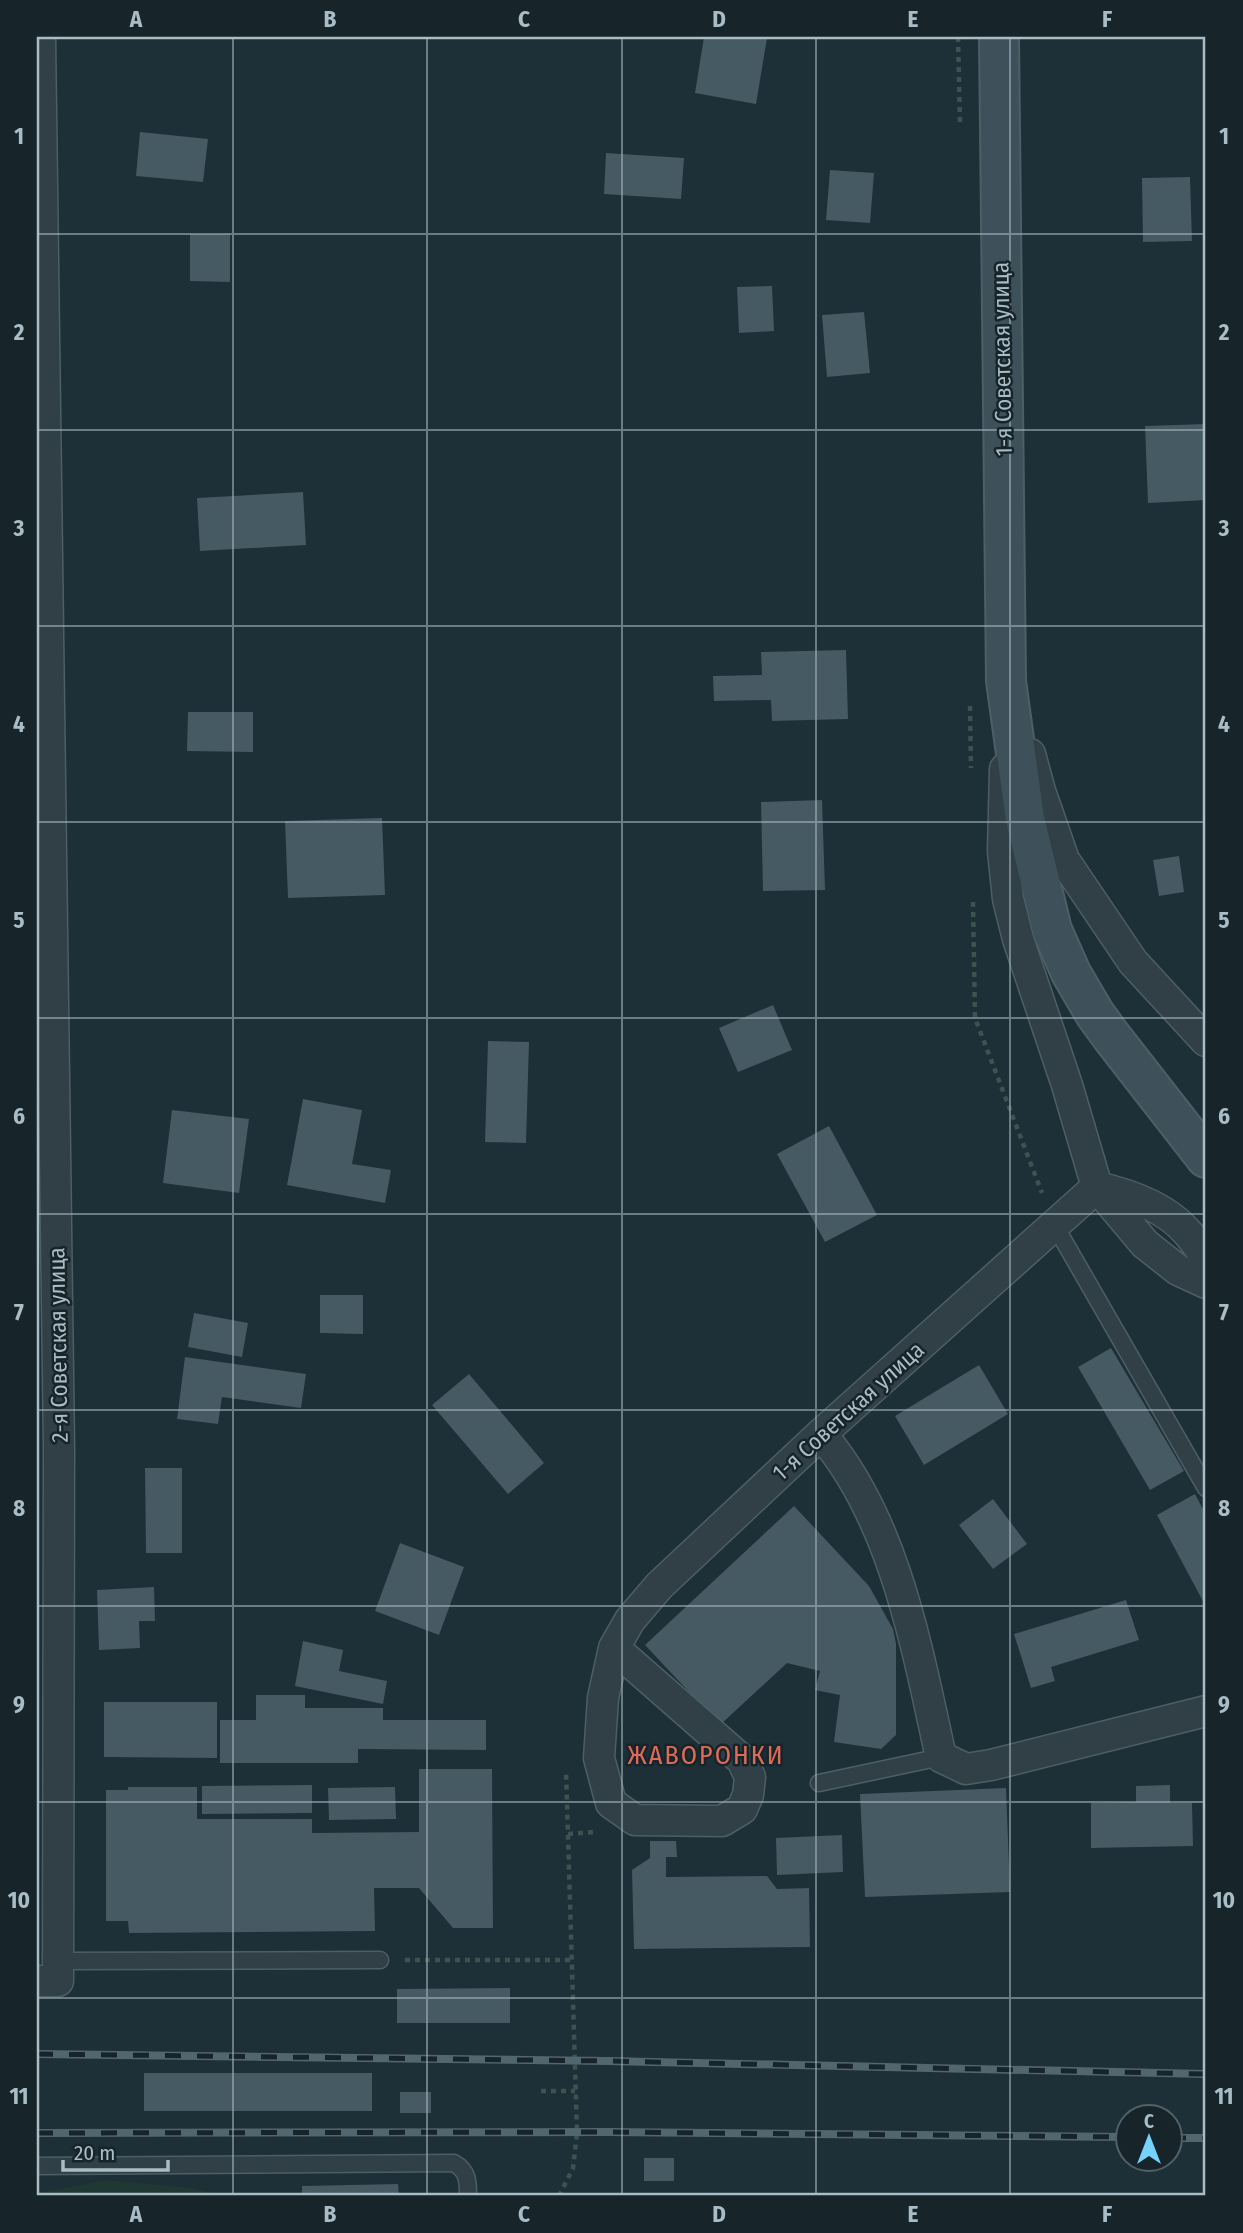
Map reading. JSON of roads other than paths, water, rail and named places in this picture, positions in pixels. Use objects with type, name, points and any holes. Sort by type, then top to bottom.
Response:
[{"type":"main road","name":"1-я Советская улица","points":[[999,37],[1006,681],[1025,819],[1052,930],[1061,951],[1095,1014],[1206,1158]]},
{"type":"street","name":"2-я Советская улица","points":[[40,37],[59,1448],[51,1974]]},
{"type":"street","points":[[1006,681],[1024,727],[1040,791],[1064,860],[1133,962],[1206,1041]]},
{"type":"street","points":[[1006,681],[1003,850],[1008,899],[1018,939],[1067,1085],[1097,1187],[1145,1244],[1178,1270],[1206,1283]]},
{"type":"street","points":[[1097,1187],[1124,1193],[1164,1213],[1185,1230],[1206,1258]]},
{"type":"street","name":"1-я Советская улица","points":[[614,1648],[742,1760],[750,1777],[748,1795],[742,1809],[722,1821],[635,1820],[611,1803],[599,1758],[603,1698],[614,1648],[630,1620],[659,1586],[821,1434],[1097,1187]]},
{"type":"street","points":[[821,1434],[849,1471],[883,1540],[912,1625],[940,1757],[966,1769],[991,1765],[1206,1710]]},
{"type":"lane","points":[[1055,1224],[1206,1488]]},
{"type":"lane","points":[[819,1783],[940,1757]]},
{"type":"lane","points":[[51,1974],[380,1960]]},
{"type":"lane","points":[[37,2166],[454,2164],[461,2168],[468,2179],[468,2196]]},
{"type":"railway","points":[[37,2054],[608,2061],[1206,2074]]},
{"type":"railway","points":[[37,2133],[608,2132],[1114,2137]]},
{"type":"railway","points":[[1184,2138],[1206,2138]]},
{"type":"district","name":"ЖАВОРОНКИ","points":[[706,1755]]}]
